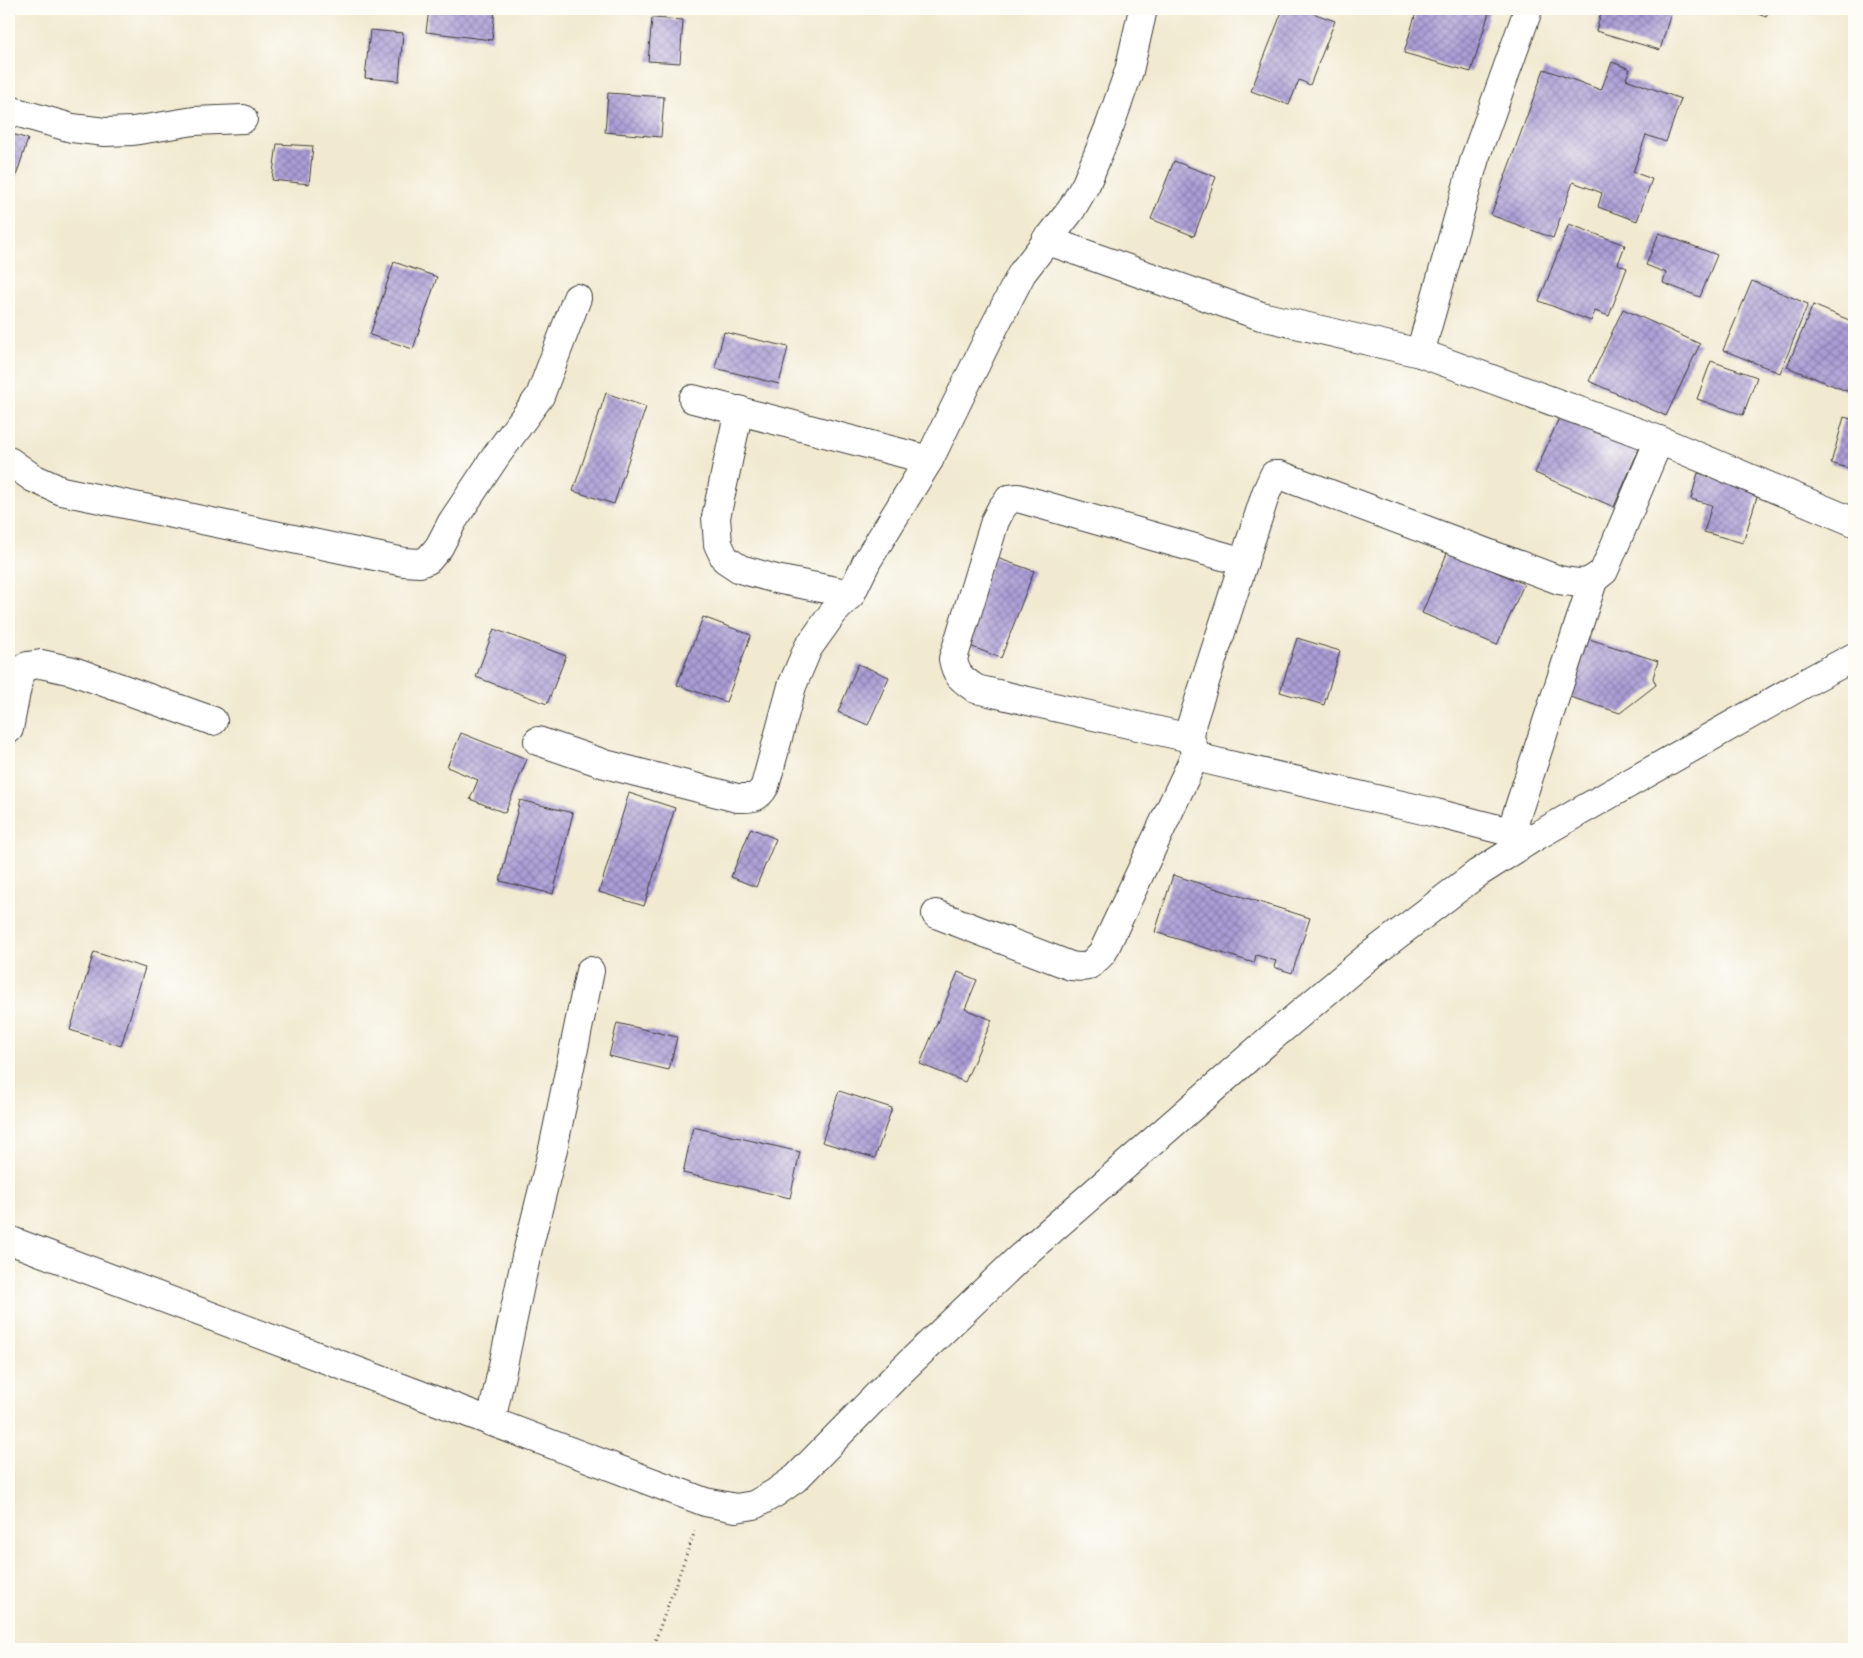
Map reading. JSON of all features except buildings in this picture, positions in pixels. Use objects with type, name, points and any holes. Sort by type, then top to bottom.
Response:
[{"type":"street","points":[[538,741],[605,764],[737,798],[752,798],[760,794],[765,786],[792,686],[808,648],[833,613],[851,594],[867,561],[929,460],[1022,273],[1071,210],[1095,164],[1128,71],[1143,9]]},
{"type":"street","points":[[1420,353],[1475,158],[1527,13]]},
{"type":"street","points":[[9,110],[72,128],[105,132],[133,131],[194,121],[243,120]]},
{"type":"street","points":[[1046,240],[1261,316],[1420,353],[1659,440],[1854,522]]},
{"type":"street","points":[[9,461],[33,478],[62,491],[420,564],[428,560],[439,547],[452,522],[496,456],[540,396],[578,298]]},
{"type":"street","points":[[693,399],[929,460]]},
{"type":"street","points":[[739,410],[716,517],[718,544],[725,559],[740,569],[776,579],[851,594]]},
{"type":"street","points":[[1522,835],[1593,581],[1604,571],[1659,440]]},
{"type":"street","points":[[936,914],[1071,966],[1083,968],[1094,962],[1103,952],[1193,746],[1192,722],[1271,479],[1276,474],[1559,580],[1574,583],[1593,581]]},
{"type":"street","points":[[1244,562],[1018,498],[1010,499],[1001,509],[995,522],[953,659],[955,670],[961,679],[976,689],[1193,746],[1208,760],[1522,835]]},
{"type":"street","points":[[9,1240],[705,1502],[736,1508],[754,1505],[776,1494],[796,1478],[899,1373],[1016,1261],[1137,1153],[1368,957],[1478,873],[1522,835],[1854,657]]},
{"type":"street","points":[[9,729],[20,671],[27,666],[41,664],[73,671],[213,721]]},
{"type":"street","points":[[492,1422],[526,1257],[553,1149],[590,971]]},
{"type":"path","points":[[652,1649],[705,1502]]}]
